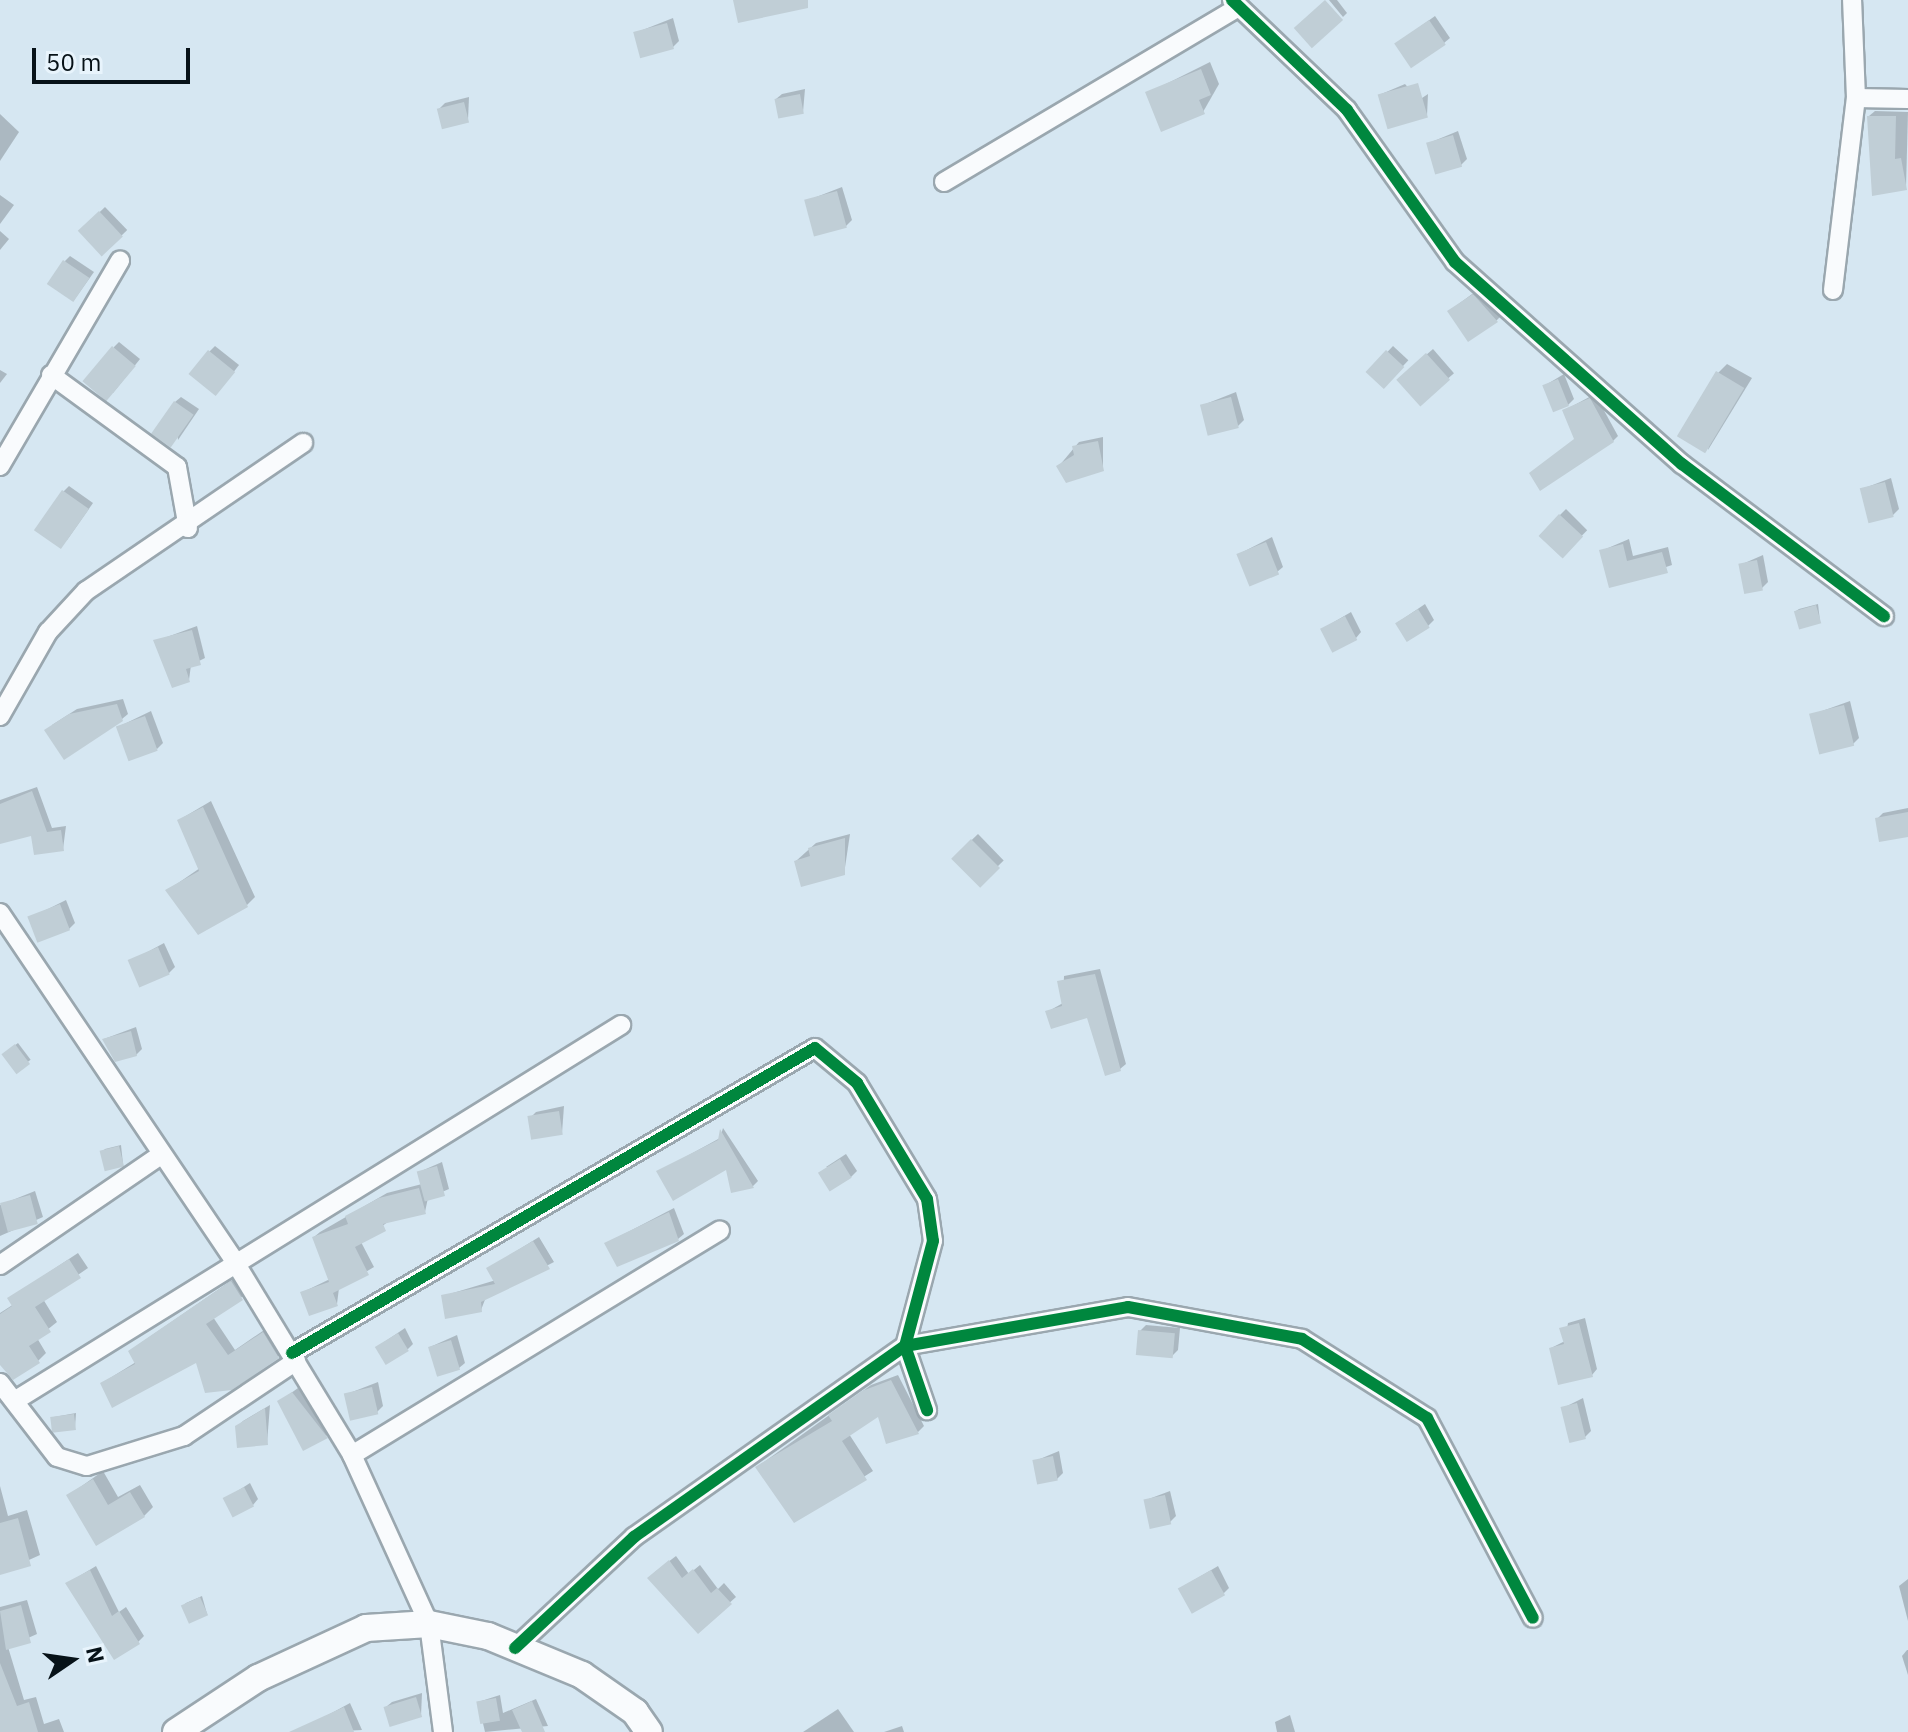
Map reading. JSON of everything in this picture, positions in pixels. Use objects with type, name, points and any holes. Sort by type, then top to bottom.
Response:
[{"type":"main road","points":[[176,1732],[258,1678],[366,1628],[429,1624],[515,1648],[582,1675],[635,1712],[649,1732]]},
{"type":"street","points":[[1833,290],[1856,98],[1852,0]]},
{"type":"street","points":[[944,182],[1236,3],[1347,110],[1455,262],[1682,464],[1884,616]]},
{"type":"street","points":[[1856,98],[1908,99]]},
{"type":"street","points":[[0,466],[120,261]]},
{"type":"street","points":[[51,375],[177,467],[188,528]]},
{"type":"street","points":[[0,716],[48,632],[86,591],[188,528],[303,443]]},
{"type":"street","points":[[0,913],[159,1156],[233,1259],[352,1455],[429,1624],[443,1732]]},
{"type":"street","points":[[16,1400],[233,1259],[621,1025]]},
{"type":"street","points":[[0,1383],[57,1457],[87,1466],[184,1436],[294,1357],[815,1048],[857,1083],[927,1199],[933,1241],[905,1346],[927,1410]]},
{"type":"street","points":[[0,1265],[159,1156]]},
{"type":"street","points":[[352,1455],[720,1230]]},
{"type":"street","points":[[515,1648],[646,1527],[905,1346],[1128,1307],[1302,1339],[1427,1418],[1533,1618]]},
{"type":"building","points":[[733,0],[808,0],[808,8],[738,23]]},
{"type":"building","points":[[1325,0],[1343,20],[1312,48],[1294,28]]},
{"type":"building","points":[[1429,20],[1446,45],[1411,68],[1394,43]]},
{"type":"building","points":[[667,23],[674,49],[640,58],[633,32]]},
{"type":"building","points":[[1201,69],[1211,95],[1199,100],[1205,114],[1161,132],[1145,92]]},
{"type":"building","points":[[1418,83],[1428,118],[1388,129],[1378,95]]},
{"type":"building","points":[[800,94],[804,114],[778,119],[774,99]]},
{"type":"building","points":[[464,102],[469,122],[442,129],[437,109]]},
{"type":"building","points":[[1867,116],[1896,116],[1895,159],[1901,158],[1907,190],[1872,196]]},
{"type":"building","points":[[1453,135],[1462,167],[1435,174],[1426,143]]},
{"type":"building","points":[[837,191],[847,228],[814,237],[804,200]]},
{"type":"building","points":[[99,211],[123,237],[102,256],[78,231]]},
{"type":"building","points":[[63,260],[90,278],[73,302],[47,284]]},
{"type":"building","points":[[1473,294],[1498,322],[1468,342],[1447,311]]},
{"type":"building","points":[[112,346],[136,366],[106,401],[82,381]]},
{"type":"building","points":[[208,350],[235,372],[216,396],[188,374]]},
{"type":"building","points":[[1386,350],[1404,367],[1384,389],[1366,372]]},
{"type":"building","points":[[1426,353],[1450,380],[1420,407],[1396,380]]},
{"type":"building","points":[[1716,371],[1744,388],[1705,453],[1677,436]]},
{"type":"building","points":[[1558,379],[1569,406],[1553,412],[1542,385]]},
{"type":"building","points":[[1231,397],[1239,428],[1208,436],[1200,405]]},
{"type":"building","points":[[1590,398],[1614,442],[1540,491],[1529,473],[1574,439],[1562,410]]},
{"type":"building","points":[[174,401],[194,415],[171,448],[151,434]]},
{"type":"building","points":[[1098,441],[1104,471],[1066,483],[1056,466],[1074,455],[1072,446]]},
{"type":"building","points":[[1885,482],[1894,517],[1868,523],[1860,488]]},
{"type":"building","points":[[62,490],[89,509],[61,549],[34,530]]},
{"type":"building","points":[[1559,514],[1583,537],[1563,558],[1539,536]]},
{"type":"building","points":[[1266,542],[1279,574],[1249,586],[1236,554]]},
{"type":"building","points":[[1623,544],[1627,561],[1662,552],[1668,573],[1609,588],[1599,550]]},
{"type":"building","points":[[1757,560],[1763,590],[1744,594],[1738,564]]},
{"type":"building","points":[[1816,605],[1821,623],[1799,630],[1794,611]]},
{"type":"building","points":[[1418,609],[1430,628],[1407,642],[1395,623]]},
{"type":"building","points":[[1345,616],[1357,640],[1332,653],[1320,629]]},
{"type":"building","points":[[192,630],[201,665],[186,669],[190,682],[172,688],[153,640]]},
{"type":"building","points":[[117,704],[123,721],[64,760],[44,730],[69,714]]},
{"type":"building","points":[[1844,705],[1854,746],[1819,754],[1809,714]]},
{"type":"building","points":[[145,716],[158,751],[129,761],[116,727]]},
{"type":"building","points":[[32,791],[47,832],[61,830],[64,851],[34,855],[31,836],[0,844],[0,804]]},
{"type":"building","points":[[203,807],[248,907],[198,935],[165,890],[199,871],[177,820]]},
{"type":"building","points":[[1908,812],[1908,837],[1879,842],[1875,818]]},
{"type":"building","points":[[845,838],[845,875],[801,887],[794,861],[810,856],[808,848]]},
{"type":"building","points":[[971,839],[1000,868],[980,888],[951,859]]},
{"type":"building","points":[[60,904],[70,930],[37,943],[27,917]]},
{"type":"building","points":[[158,947],[170,975],[139,988],[128,960]]},
{"type":"building","points":[[1095,974],[1121,1071],[1105,1076],[1087,1018],[1051,1029],[1045,1011],[1062,1006],[1057,981]]},
{"type":"building","points":[[131,1031],[137,1056],[115,1062],[102,1039]]},
{"type":"building","points":[[15,1044],[30,1064],[16,1074],[1,1054]]},
{"type":"building","points":[[559,1111],[563,1135],[531,1140],[527,1116]]},
{"type":"building","points":[[720,1129],[754,1188],[731,1193],[726,1170],[673,1201],[656,1171],[718,1140]]},
{"type":"building","points":[[119,1146],[124,1166],[105,1171],[100,1151]]},
{"type":"building","points":[[840,1159],[852,1178],[830,1191],[818,1173]]},
{"type":"building","points":[[437,1166],[445,1196],[425,1201],[417,1171]]},
{"type":"building","points":[[419,1188],[426,1214],[383,1224],[386,1231],[355,1247],[369,1275],[333,1293],[338,1306],[309,1316],[300,1292],[329,1282],[312,1237],[348,1224],[345,1216],[379,1198]]},
{"type":"building","points":[[30,1195],[38,1224],[8,1232],[0,1203]]},
{"type":"building","points":[[669,1212],[679,1241],[617,1267],[604,1243]]},
{"type":"building","points":[[533,1241],[550,1269],[481,1302],[482,1312],[445,1319],[441,1295],[495,1284],[486,1268]]},
{"type":"building","points":[[69,1259],[81,1278],[35,1307],[51,1332],[29,1346],[40,1363],[13,1380],[0,1365],[0,1314],[12,1306],[7,1298]]},
{"type":"building","points":[[231,1281],[243,1300],[206,1324],[228,1355],[263,1332],[279,1358],[232,1390],[205,1393],[196,1363],[112,1408],[100,1383],[135,1364],[128,1351]]},
{"type":"building","points":[[1579,1323],[1593,1377],[1558,1385],[1549,1348],[1564,1344],[1559,1328]]},
{"type":"building","points":[[1138,1330],[1175,1333],[1173,1358],[1136,1355]]},
{"type":"building","points":[[398,1333],[409,1351],[386,1365],[375,1347]]},
{"type":"building","points":[[451,1340],[460,1370],[437,1377],[428,1347]]},
{"type":"building","points":[[891,1380],[919,1434],[886,1444],[878,1417],[842,1441],[867,1480],[794,1523],[755,1467],[832,1421],[828,1415],[862,1391]]},
{"type":"building","points":[[372,1387],[378,1414],[350,1421],[344,1394]]},
{"type":"building","points":[[292,1392],[328,1438],[303,1451],[277,1401]]},
{"type":"building","points":[[1577,1403],[1586,1439],[1569,1443],[1561,1407]]},
{"type":"building","points":[[265,1408],[268,1445],[237,1448],[235,1426]]},
{"type":"building","points":[[74,1414],[76,1430],[52,1433],[50,1417]]},
{"type":"building","points":[[1053,1456],[1058,1481],[1037,1485],[1032,1460]]},
{"type":"building","points":[[93,1479],[108,1505],[130,1492],[145,1517],[96,1546],[66,1495]]},
{"type":"building","points":[[244,1487],[254,1507],[233,1517],[223,1498]]},
{"type":"building","points":[[1165,1495],[1171,1524],[1150,1529],[1143,1500]]},
{"type":"building","points":[[18,1518],[31,1566],[0,1575],[0,1523]]},
{"type":"building","points":[[669,1560],[682,1578],[693,1569],[711,1593],[717,1588],[732,1604],[698,1634],[647,1578]]},
{"type":"building","points":[[90,1570],[112,1616],[119,1611],[140,1644],[114,1660],[65,1583]]},
{"type":"building","points":[[1211,1570],[1225,1595],[1192,1614],[1178,1588]]},
{"type":"building","points":[[200,1597],[208,1615],[189,1624],[181,1606]]},
{"type":"building","points":[[21,1605],[31,1643],[6,1650],[0,1611]]},
{"type":"building","points":[[0,1663],[17,1706],[29,1702],[38,1732],[0,1732]]},
{"type":"building","points":[[416,1697],[422,1717],[390,1727],[383,1707]]},
{"type":"building","points":[[496,1698],[500,1721],[480,1724],[476,1701]]},
{"type":"building","points":[[532,1701],[545,1732],[522,1732],[512,1710]]},
{"type":"building","points":[[344,1707],[354,1732],[289,1732]]},
{"type":"cycle path","points":[[1232,0],[1347,110],[1455,262],[1682,464],[1884,616]]},
{"type":"cycle path","points":[[292,1353],[815,1048],[857,1083],[927,1199],[933,1241],[905,1346],[927,1410]]},
{"type":"cycle path","points":[[515,1648],[634,1537],[905,1346],[1128,1307],[1302,1339],[1427,1418],[1533,1618]]}]
